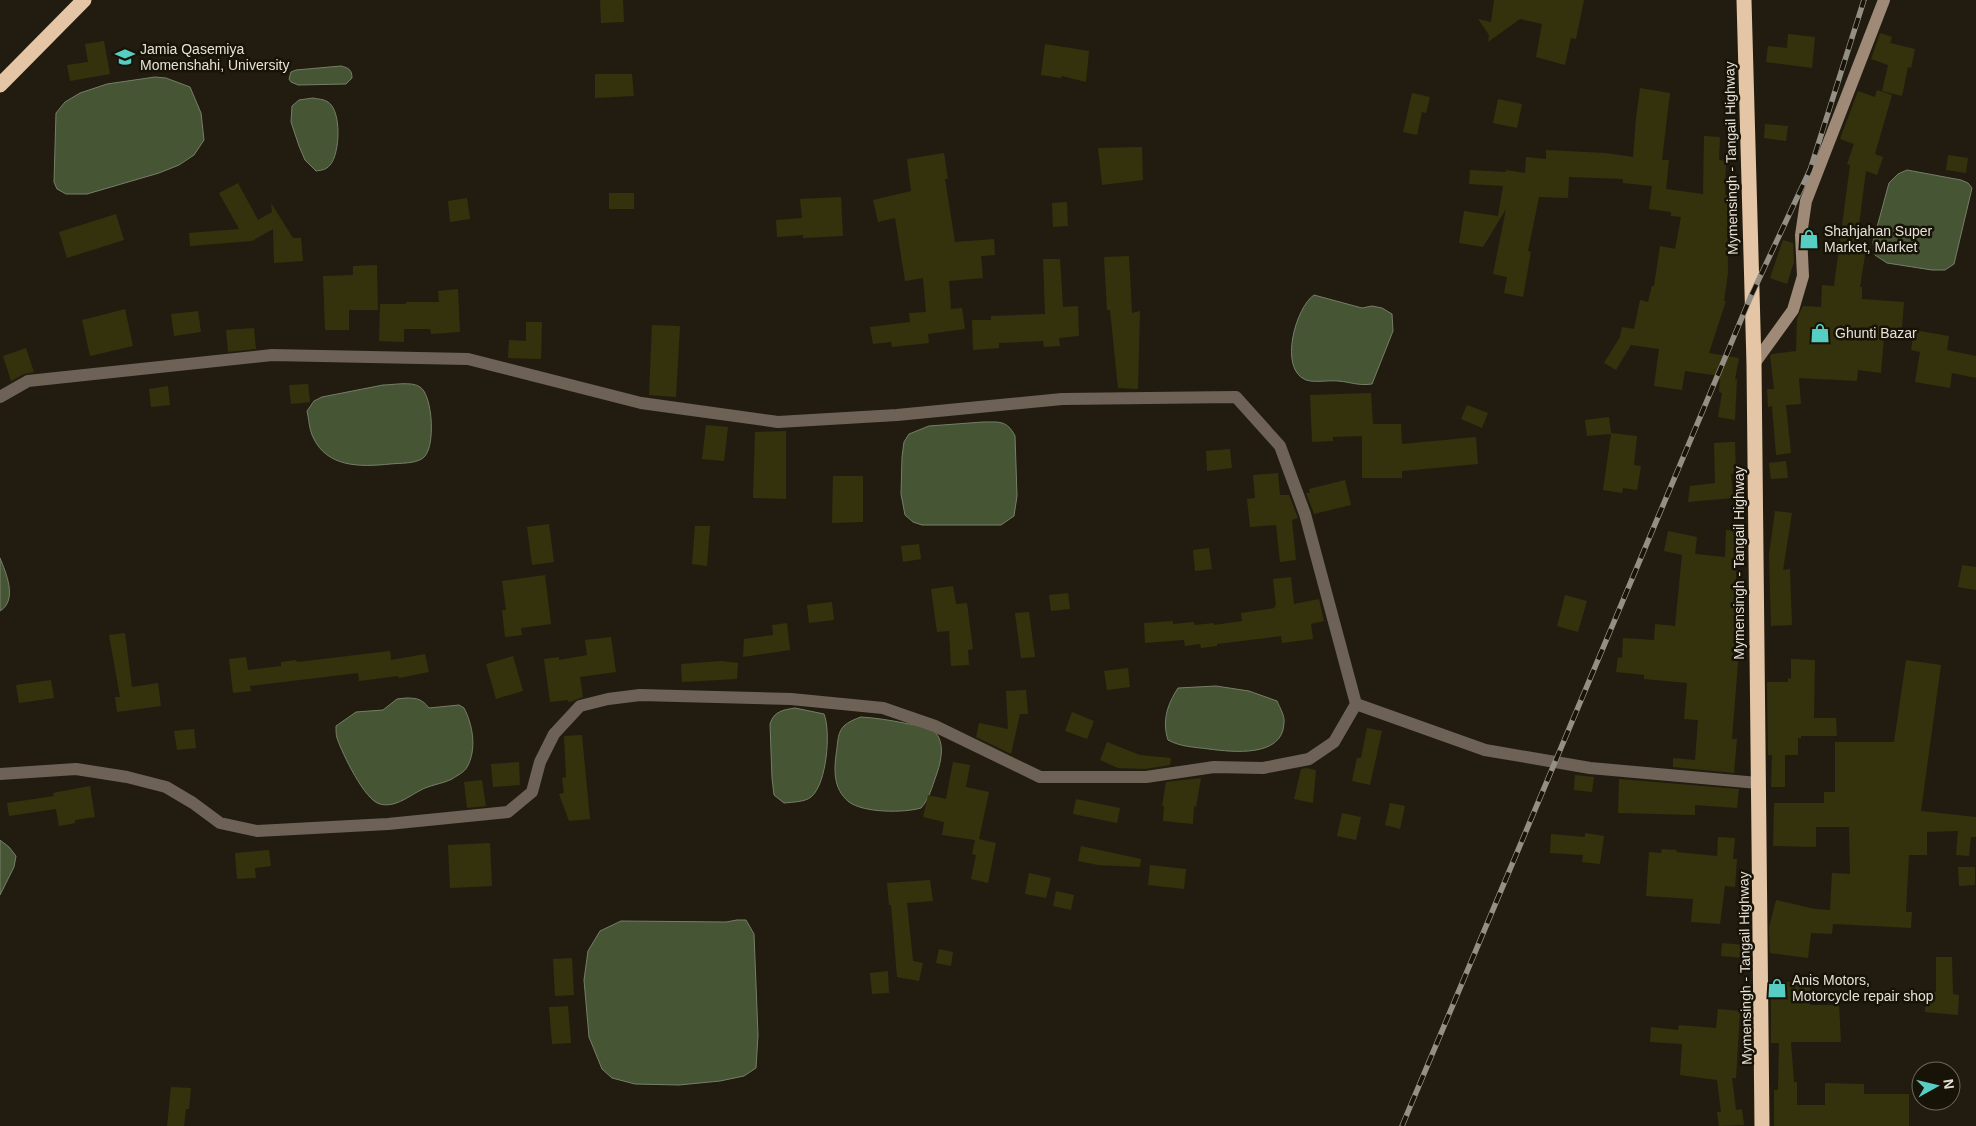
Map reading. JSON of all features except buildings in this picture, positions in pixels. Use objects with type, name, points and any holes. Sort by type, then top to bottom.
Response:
[{"type":"highway","points":[[0,85],[84,0]]},
{"type":"highway","name":"Mymensingh - Tangail Highway","points":[[1744,0],[1754,364],[1762,1126]]},
{"type":"street","points":[[1754,364],[1793,310],[1803,276],[1801,235],[1806,201],[1884,0]]},
{"type":"street","points":[[0,396],[28,381],[272,355],[468,359],[641,403],[778,422],[897,415],[1062,400],[1236,397],[1280,446],[1305,514],[1356,704],[1334,742],[1309,760],[1263,768],[1214,767],[1146,777],[1040,777],[935,726],[883,708],[791,699],[640,695],[580,706],[554,734],[540,762],[532,792],[508,812],[388,824],[257,831],[220,823],[193,803],[166,787],[127,777],[76,769],[0,774]]},
{"type":"street","points":[[1356,704],[1485,750],[1590,768],[1758,783]]},
{"type":"shaded area","points":[[341,66],[351,71],[352,78],[346,84],[298,85],[289,79],[291,72],[296,70]]},
{"type":"shaded area","points":[[155,77],[166,78],[190,87],[201,113],[204,140],[194,155],[179,165],[159,173],[87,194],[66,194],[57,189],[54,182],[56,113],[65,102],[80,93],[107,84]]},
{"type":"shaded area","points":[[313,98],[326,101],[333,107],[336,114],[338,133],[333,160],[324,170],[316,171],[305,160],[291,122],[292,106],[299,100]]},
{"type":"shaded area","points":[[1907,170],[1961,180],[1968,183],[1972,188],[1954,264],[1945,270],[1932,270],[1887,263],[1875,255],[1873,242],[1889,183],[1898,174]]},
{"type":"shaded area","points":[[1314,295],[1362,308],[1372,306],[1382,308],[1392,314],[1393,331],[1372,384],[1343,381],[1310,381],[1298,374],[1293,364],[1291,351],[1293,338],[1301,312]]},
{"type":"shaded area","points":[[412,384],[420,387],[424,392],[430,411],[431,434],[427,453],[423,458],[407,463],[357,465],[336,460],[327,455],[319,447],[311,431],[307,411],[314,401],[322,397],[383,385]]},
{"type":"shaded area","points":[[983,422],[1002,423],[1009,427],[1015,436],[1017,496],[1014,516],[1001,525],[922,525],[913,522],[905,515],[901,494],[904,442],[909,434],[929,426]]},
{"type":"shaded area","points":[[0,558],[7,578],[9,593],[5,606],[0,611]]},
{"type":"shaded area","points":[[1216,686],[1249,691],[1277,701],[1284,723],[1281,734],[1275,742],[1255,750],[1230,751],[1188,746],[1168,740],[1165,726],[1167,713],[1178,688]]},
{"type":"shaded area","points":[[397,699],[419,700],[429,708],[459,705],[464,708],[472,730],[472,753],[466,769],[452,779],[423,789],[396,803],[380,804],[374,801],[361,786],[337,738],[336,726],[356,712],[383,710]]},
{"type":"shaded area","points":[[795,708],[824,714],[827,732],[826,757],[821,781],[811,797],[802,801],[784,803],[774,795],[770,724],[777,714]]},
{"type":"shaded area","points":[[861,717],[921,726],[931,729],[936,733],[941,745],[940,764],[930,793],[921,808],[905,811],[874,810],[856,806],[843,796],[837,784],[835,763],[839,736],[842,728]]},
{"type":"shaded area","points":[[0,840],[16,856],[14,867],[0,895]]},
{"type":"shaded area","points":[[746,920],[754,934],[758,1035],[756,1068],[744,1076],[720,1081],[679,1085],[635,1084],[612,1078],[602,1069],[589,1037],[584,980],[588,951],[600,931],[621,921],[726,922]]},
{"type":"railway","points":[[1402,1126],[1751,296],[1810,170],[1864,0]]},
{"type":"place","name":"Jamia Qasemiya Momenshahi, University","points":[[125,57]]},
{"type":"place","name":"Shahjahan Super Market, Market","points":[[1809,239]]},
{"type":"place","name":"Ghunti Bazar","points":[[1820,333]]},
{"type":"place","name":"Anis Motors, Motorcycle repair shop","points":[[1777,988]]}]
